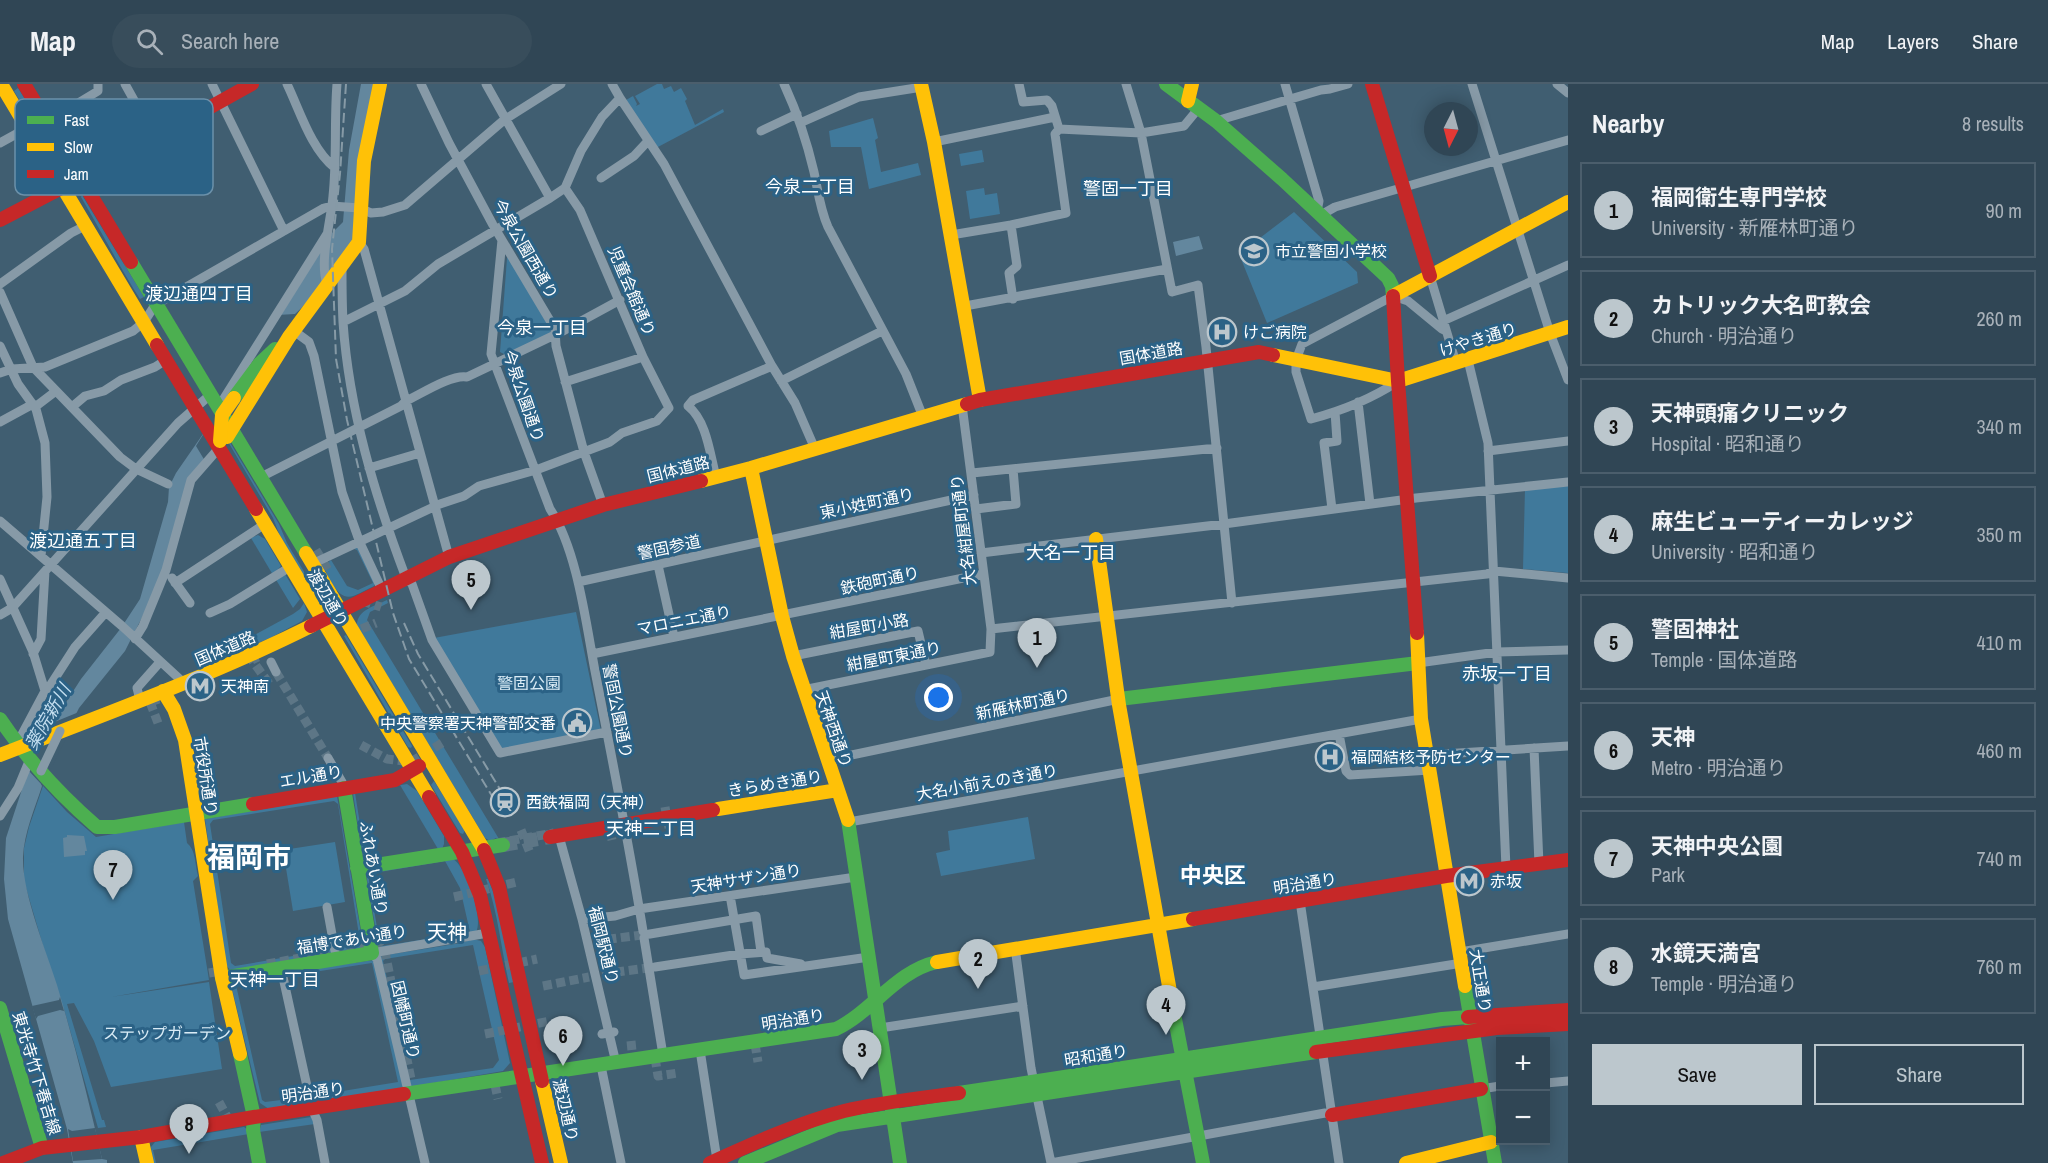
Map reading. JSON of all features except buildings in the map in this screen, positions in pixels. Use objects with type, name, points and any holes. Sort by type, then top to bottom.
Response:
[{"type":"main road","name":"渡辺通り","points":[[24,84],[33,99]]},
{"type":"main road","points":[[213,105],[252,84]]},
{"type":"main road","points":[[219,444],[224,418],[260,363],[288,337],[326,282],[342,267],[359,242],[364,161],[380,84]]},
{"type":"main road","points":[[1166,84],[1216,121],[1319,213],[1388,278],[1393,296],[1568,202]]},
{"type":"main road","points":[[1192,84],[1193,105]]},
{"type":"main road","points":[[1372,84],[1430,276]]},
{"type":"main road","name":"渡辺通り","points":[[2,85],[15,107]]},
{"type":"main road","points":[[922,86],[965,306],[980,400]]},
{"type":"main road","points":[[0,220],[48,195]]},
{"type":"main road","name":"渡辺通り","points":[[66,195],[207,428],[219,444],[321,620],[462,852],[480,895],[542,1163]]},
{"type":"main road","name":"渡辺通り","points":[[90,195],[483,848],[499,887],[524,990],[561,1163]]},
{"type":"main road","name":"大正通り","points":[[1393,296],[1422,719],[1481,1089],[1495,1163]]},
{"type":"main road","name":"けやき通り","points":[[1398,381],[1568,327]]},
{"type":"main road","name":"国体道路","points":[[0,755],[259,652],[449,557],[603,505],[751,468],[980,400],[1258,352],[1398,381]]},
{"type":"main road","name":"天神西通り","points":[[751,468],[782,616],[793,656],[849,822],[900,1163]]},
{"type":"main road","points":[[1096,539],[1119,705],[1159,934],[1203,1163]]},
{"type":"main road","points":[[1119,699],[1418,663]]},
{"type":"main road","name":"市役所通り","points":[[163,691],[174,709],[185,740],[222,978],[254,1117],[253,1130],[259,1163]]},
{"type":"main road","points":[[0,719],[19,747],[37,767]]},
{"type":"main road","name":"エル通り","points":[[37,767],[86,820],[97,827],[115,827],[343,785],[395,780],[429,761]]},
{"type":"main road","name":"ふれあい通り","points":[[343,785],[372,953]]},
{"type":"main road","name":"きらめき通り","points":[[554,836],[838,790]]},
{"type":"main road","points":[[357,868],[503,845]]},
{"type":"main road","name":"明治通り","points":[[4,1163],[42,1148],[141,1137],[254,1117],[836,1029],[849,1024],[915,969],[935,962],[1446,876],[1568,860]]},
{"type":"main road","name":"福博であい通り","points":[[222,978],[372,953]]},
{"type":"main road","name":"東光寺竹下春吉線","points":[[0,1008],[42,1148]]},
{"type":"main road","name":"昭和通り","points":[[714,1161],[801,1124],[836,1112],[891,1110],[1035,1088],[1321,1044],[1442,1019],[1568,1010]]},
{"type":"main road","name":"昭和通り","points":[[1321,1044],[1396,1042],[1473,1032],[1568,1024]]},
{"type":"main road","points":[[1332,1115],[1481,1089]]},
{"type":"main road","name":"昭和通り","points":[[750,1162],[837,1125],[891,1110]]},
{"type":"main road","points":[[141,1137],[147,1163]]},
{"type":"main road","points":[[1406,1163],[1491,1142]]},
{"type":"street","points":[[85,99],[98,91],[98,84]]},
{"type":"street","points":[[125,84],[133,99]]},
{"type":"street","points":[[212,84],[284,231]]},
{"type":"street","points":[[287,84],[325,160],[335,168]]},
{"type":"street","points":[[326,282],[327,233],[335,168],[337,84]]},
{"type":"street","name":"今泉公園西通り","points":[[421,84],[448,143],[555,329],[556,346],[584,452],[603,505]]},
{"type":"street","points":[[486,84],[504,120],[550,198]]},
{"type":"street","points":[[0,373],[12,369],[45,366],[133,332],[144,322],[155,305],[332,206],[361,209],[371,213],[405,205],[504,120],[561,84]]},
{"type":"street","points":[[612,84],[664,164],[772,366],[795,403],[815,449]]},
{"type":"street","points":[[784,84],[799,118],[823,214],[906,374],[923,417]]},
{"type":"street","points":[[1019,84],[1028,123]]},
{"type":"street","points":[[1126,84],[1141,133],[1172,292],[1198,285],[1232,603]]},
{"type":"street","points":[[1285,84],[1320,201],[1319,213],[1568,140]]},
{"type":"street","points":[[1216,121],[1325,87],[1348,84]]},
{"type":"street","points":[[1472,84],[1550,333],[1568,380]]},
{"type":"street","points":[[1557,84],[1568,93]]},
{"type":"street","points":[[761,131],[859,98],[922,86]]},
{"type":"street","points":[[343,322],[405,291],[438,264],[500,235],[565,188],[581,151],[602,117],[620,98]]},
{"type":"street","points":[[1023,102],[1047,100],[1052,106],[1059,129]]},
{"type":"street","points":[[1059,129],[1141,133],[1184,126],[1193,105]]},
{"type":"street","points":[[934,142],[1055,117]]},
{"type":"street","points":[[951,235],[1066,213],[1055,134],[1059,129]]},
{"type":"street","points":[[0,143],[15,135]]},
{"type":"street","points":[[602,178],[634,156],[648,141]]},
{"type":"street","name":"児童会館通り","points":[[565,188],[580,210],[643,357],[669,408]]},
{"type":"street","points":[[1011,225],[1017,266],[1009,273],[1013,299]]},
{"type":"street","points":[[0,284],[71,233],[86,226]]},
{"type":"street","points":[[224,418],[299,277],[327,233]]},
{"type":"street","name":"今泉公園通り","points":[[500,235],[491,354],[550,509],[558,520]]},
{"type":"street","points":[[359,242],[364,249],[449,557]]},
{"type":"street","points":[[1443,321],[1568,266]]},
{"type":"street","points":[[342,267],[343,322],[358,427],[388,530],[406,578],[412,584],[432,640],[500,753],[607,732]]},
{"type":"street","points":[[965,306],[1167,269]]},
{"type":"street","points":[[1430,276],[1446,331],[1462,361],[1488,451],[1506,868]]},
{"type":"street","points":[[0,292],[33,367],[120,457],[136,469],[168,484]]},
{"type":"street","points":[[1398,381],[1383,391],[1358,402],[1311,419],[1296,372],[1296,360],[1302,344],[1393,296],[1408,301],[1446,331]]},
{"type":"street","points":[[259,478],[444,382],[459,375],[466,377],[620,300]]},
{"type":"street","points":[[781,381],[882,331]]},
{"type":"street","points":[[288,337],[309,342],[314,356],[342,492],[360,543],[382,590]]},
{"type":"street","points":[[0,346],[18,384],[34,405],[45,443],[47,497],[41,556]]},
{"type":"street","points":[[565,382],[643,357]]},
{"type":"street","points":[[72,407],[85,396],[104,391],[121,380],[166,360]]},
{"type":"street","points":[[688,406],[693,400],[772,366]]},
{"type":"street","points":[[0,422],[56,391]]},
{"type":"street","points":[[0,615],[12,608],[136,469],[210,394]]},
{"type":"street","points":[[1358,402],[1370,504]]},
{"type":"street","name":"大名紺屋町通り","points":[[962,405],[991,629],[990,652]]},
{"type":"street","points":[[312,564],[434,507],[464,496],[479,486],[536,470],[610,442],[622,433],[657,421],[669,408],[688,406],[695,411],[701,423],[716,477]]},
{"type":"street","points":[[1332,509],[1324,443],[1337,441],[1335,412]]},
{"type":"street","points":[[1488,451],[1568,441]]},
{"type":"street","points":[[134,638],[143,626],[166,570],[191,480],[219,444]]},
{"type":"street","points":[[972,473],[1217,448]]},
{"type":"street","points":[[369,468],[420,453]]},
{"type":"street","points":[[976,509],[1016,504],[1013,469]]},
{"type":"street","points":[[981,553],[1407,499],[1568,482]]},
{"type":"street","name":"東小姓町通り","points":[[767,541],[974,495]]},
{"type":"street","name":"警固公園通り","points":[[558,520],[578,582],[626,824],[639,909],[652,968],[663,1055]]},
{"type":"street","points":[[0,521],[41,556],[48,567],[106,612],[183,683]]},
{"type":"street","points":[[176,583],[265,524]]},
{"type":"street","name":"警固参道","points":[[578,582],[767,541]]},
{"type":"street","points":[[658,565],[674,637]]},
{"type":"street","points":[[33,654],[41,639],[48,567]]},
{"type":"street","points":[[210,613],[230,604],[290,567]]},
{"type":"street","points":[[166,570],[190,603]]},
{"type":"street","points":[[991,629],[1414,583],[1487,574],[1494,571],[1568,578]]},
{"type":"street","name":"鉄砲町通り","points":[[782,616],[984,574]]},
{"type":"street","points":[[0,579],[33,654],[45,691]]},
{"type":"street","points":[[19,747],[20,738],[45,691],[75,647],[106,612]]},
{"type":"street","name":"マロニエ通り","points":[[592,654],[782,616]]},
{"type":"street","name":"紺屋町小路","points":[[793,656],[918,631],[926,665]]},
{"type":"street","points":[[1418,663],[1497,652],[1568,650]]},
{"type":"street","name":"紺屋町東通り","points":[[803,690],[990,652]]},
{"type":"street","points":[[140,700],[137,688],[160,662]]},
{"type":"street","points":[[271,662],[276,672]]},
{"type":"street","name":"新雁林町通り","points":[[828,760],[1119,699]]},
{"type":"street","name":"大名小前えのき通り","points":[[849,822],[1422,719]]},
{"type":"street","points":[[0,816],[18,788],[66,729]]},
{"type":"street","points":[[1339,734],[1346,771],[1350,775],[1430,770]]},
{"type":"street","points":[[1427,755],[1568,747]]},
{"type":"street","points":[[1534,748],[1539,864]]},
{"type":"street","points":[[328,758],[343,785]]},
{"type":"street","name":"福岡駅通り","points":[[554,836],[591,942],[595,976],[616,1063]]},
{"type":"street","name":"天神サザン通り","points":[[582,920],[615,916],[639,909],[856,877]]},
{"type":"street","points":[[731,901],[744,975],[869,957]]},
{"type":"street","points":[[1300,901],[1339,1163]]},
{"type":"street","points":[[327,907],[335,951]]},
{"type":"street","points":[[646,934],[756,916],[761,952]]},
{"type":"street","name":"福博であい通り","points":[[372,953],[489,933]]},
{"type":"street","points":[[1313,987],[1568,934]]},
{"type":"street","points":[[1015,947],[1035,1088],[1051,1163],[1325,1113],[1332,1115]]},
{"type":"street","points":[[652,968],[761,952],[766,952],[767,958],[801,963],[801,967]]},
{"type":"street","name":"因幡町通り","points":[[372,953],[377,959],[425,1163]]},
{"type":"street","points":[[281,968],[325,1163]]},
{"type":"street","points":[[880,1028],[1023,1006]]},
{"type":"street","points":[[602,1034],[615,1032]]},
{"type":"street","points":[[700,1050],[714,1161]]},
{"type":"street","points":[[601,1066],[621,1163]]},
{"type":"street","points":[[1550,1083],[1568,1081]]},
{"type":"street","points":[[1481,1089],[1496,1087]]},
{"type":"green space","points":[[657,84],[662,84],[664,89],[671,86],[674,92],[681,88],[695,125],[723,109],[724,112],[656,148],[626,100],[633,96],[636,106],[640,104],[635,96]]},
{"type":"green space","points":[[18,88],[25,99],[19,99],[14,91]]},
{"type":"green space","points":[[873,118],[878,138],[875,140],[881,172],[918,163],[921,175],[869,189],[861,147],[831,147],[829,131]]},
{"type":"green space","points":[[982,150],[984,162],[961,166],[959,154]]},
{"type":"green space","points":[[984,188],[985,195],[997,193],[1000,214],[970,219],[966,191]]},
{"type":"green space","points":[[82,195],[144,297],[140,299],[132,287],[81,197]]},
{"type":"green space","points":[[1294,212],[1357,272],[1358,283],[1267,323],[1239,254]]},
{"type":"green space","points":[[507,258],[551,330],[550,334],[506,355],[500,352]]},
{"type":"green space","points":[[228,439],[319,597],[317,598],[280,536],[273,518]]},
{"type":"green space","points":[[1568,486],[1568,573],[1523,569],[1525,489]]},
{"type":"green space","points":[[258,535],[265,539],[281,566],[273,575],[251,538]]},
{"type":"green space","points":[[357,547],[375,583],[374,586],[361,593],[346,596],[341,594],[332,583],[325,565],[331,560],[347,586],[358,590],[373,583],[357,550],[354,549]]},
{"type":"green space","points":[[285,574],[300,599],[293,608],[275,578]]},
{"type":"green space","points":[[387,600],[388,603],[370,612],[367,620],[499,839],[490,841],[485,838],[357,625],[363,612]]},
{"type":"green space","points":[[304,603],[307,612],[302,621],[270,638],[222,658],[223,652],[293,614]]},
{"type":"green space","name":"警固公園","points":[[576,612],[601,731],[500,751],[434,638]]},
{"type":"green space","points":[[346,635],[412,746],[411,748],[408,747],[344,636]]},
{"type":"green space","points":[[434,781],[465,830],[463,834],[460,833],[431,785]]},
{"type":"green space","points":[[407,784],[417,791],[444,836],[442,849],[364,863],[353,793],[385,788],[355,793],[366,861],[438,849],[400,785]]},
{"type":"green space","name":"ステップガーデン","points":[[43,786],[67,812],[96,837],[184,822],[187,843],[195,858],[198,876],[193,881],[209,980],[111,997],[209,982],[222,1069],[111,1087],[94,1041],[74,1003],[67,1004],[106,1127],[98,1128],[24,881],[24,848]]},
{"type":"green space","points":[[337,796],[362,948],[231,971],[226,965],[205,819]],"holes":[[[334,801],[338,804],[360,941],[357,945],[235,966],[231,963],[210,824],[213,820]]]},
{"type":"green space","points":[[1028,817],[1035,859],[941,876],[936,853],[950,850],[948,831]]},
{"type":"green space","points":[[335,842],[345,902],[293,911],[283,850]]},
{"type":"green space","points":[[453,859],[468,881],[476,905],[478,925],[476,932],[379,948],[366,874],[368,871]],"holes":[[[445,861],[460,888],[470,932],[380,945],[368,874]]]},
{"type":"green space","points":[[486,879],[494,894],[514,982],[509,983]]},
{"type":"green space","points":[[473,939],[481,941],[485,947],[510,1063],[503,1071],[411,1087],[380,956]],"holes":[[[473,945],[499,1060],[493,1068],[410,1080],[383,961]]]},
{"type":"green space","points":[[374,960],[404,1084],[401,1089],[317,1102],[312,1096],[398,1082],[372,963],[286,978],[286,974]]},
{"type":"green space","points":[[278,975],[279,980],[276,978],[236,985],[262,1100],[265,1102],[305,1097],[303,1103],[269,1109],[260,1103],[231,985],[235,981]]},
{"type":"green space","points":[[311,1117],[315,1124],[259,1132],[261,1125]]},
{"type":"green space","points":[[244,1127],[249,1134],[153,1150],[156,1163],[153,1163],[151,1147],[155,1142]]},
{"type":"shaded area","points":[[361,84],[376,84],[353,239],[322,284],[300,310],[188,482],[158,586],[125,651],[79,708],[41,784],[28,830],[23,857],[26,887],[57,985],[87,1093],[102,1159],[107,1160],[107,1163],[73,1163],[67,1129],[8,919],[4,879],[6,838],[28,771],[54,721],[81,679],[121,628],[140,599],[168,502],[169,487],[176,473],[239,382],[332,233],[343,222],[349,150]]},
{"type":"shaded area","points":[[1199,236],[1203,249],[1176,256],[1173,242]]},
{"type":"shaded area","points":[[67,835],[84,836],[87,851],[85,855],[64,857],[63,838]]},
{"type":"pier","points":[[311,299],[205,461],[196,446],[277,315],[295,314]]},
{"type":"pier","points":[[79,712],[42,785],[28,768],[52,723]]},
{"type":"pier","points":[[60,997],[64,1011],[38,1016],[36,1019],[32,1006],[59,1000]]},
{"type":"pier","points":[[95,1128],[102,1159],[73,1161],[68,1129],[72,1131]]},
{"type":"tunnel","points":[[316,550],[330,573]]},
{"type":"tunnel","points":[[313,573],[325,565]]},
{"type":"tunnel","points":[[362,601],[381,607]]},
{"type":"tunnel","points":[[349,634],[376,623]]},
{"type":"tunnel","points":[[258,657],[252,660],[270,685]]},
{"type":"tunnel","points":[[276,672],[328,758]]},
{"type":"tunnel","points":[[158,723],[150,702],[159,699]]},
{"type":"tunnel","points":[[361,745],[387,759],[411,762],[442,743]]},
{"type":"tunnel","points":[[665,807],[669,828]]},
{"type":"tunnel","points":[[609,825],[612,840]]},
{"type":"tunnel","points":[[521,830],[530,853]]},
{"type":"tunnel","points":[[497,843],[554,833]]},
{"type":"tunnel","points":[[503,845],[550,837]]},
{"type":"tunnel","points":[[454,897],[517,882]]},
{"type":"tunnel","points":[[594,941],[650,934]]},
{"type":"tunnel","points":[[267,964],[378,944],[385,952],[411,1079]]},
{"type":"tunnel","points":[[479,971],[537,959]]},
{"type":"tunnel","points":[[602,974],[655,967]]},
{"type":"tunnel","points":[[253,969],[259,986]]},
{"type":"tunnel","points":[[209,973],[227,970]]},
{"type":"tunnel","points":[[543,986],[589,977]]},
{"type":"tunnel","points":[[798,1014],[803,1037],[801,1037]]},
{"type":"tunnel","points":[[485,1034],[550,1021]]},
{"type":"tunnel","points":[[631,1041],[633,1061]]},
{"type":"tunnel","points":[[755,1044],[758,1062]]},
{"type":"tunnel","points":[[655,1058],[658,1076],[678,1073]]},
{"type":"tunnel","points":[[495,1085],[498,1099]]},
{"type":"tunnel","points":[[296,1086],[301,1113]]},
{"type":"tunnel","points":[[219,1102],[231,1124]]},
{"type":"tunnel","points":[[550,1128],[572,1123]]},
{"type":"railway","points":[[346,84],[332,249],[336,359],[347,420],[393,613],[409,659],[492,796]]},
{"type":"railway","points":[[404,623],[418,654],[501,791]]},
{"type":"traffic: fast","points":[[1166,84],[1216,121],[1282,179],[1388,278],[1393,296]]},
{"type":"traffic: fast","points":[[131,262],[306,553]]},
{"type":"traffic: fast","points":[[234,398],[260,363],[275,349]]},
{"type":"traffic: fast","points":[[1119,699],[1418,663]]},
{"type":"traffic: fast","points":[[0,719],[45,776],[97,827],[115,827],[253,804]]},
{"type":"traffic: fast","points":[[222,978],[372,953],[344,788]]},
{"type":"traffic: fast","points":[[848,820],[900,1163]]},
{"type":"traffic: fast","points":[[357,868],[503,845]]},
{"type":"traffic: fast","points":[[404,1094],[836,1029],[862,1012],[909,974],[937,962]]},
{"type":"traffic: fast","points":[[1465,986],[1495,1163]]},
{"type":"traffic: fast","points":[[0,1008],[42,1148]]},
{"type":"traffic: fast","points":[[1174,1014],[1203,1163]]},
{"type":"traffic: fast","points":[[959,1093],[1442,1019],[1468,1017]]},
{"type":"traffic: fast","points":[[745,1163],[837,1125],[1316,1052]]},
{"type":"traffic: fast","points":[[240,1054],[254,1117],[253,1130],[259,1163]]},
{"type":"traffic: slow","points":[[1,84],[15,107]]},
{"type":"traffic: slow","points":[[227,437],[289,337],[359,242],[364,161],[380,84]]},
{"type":"traffic: slow","points":[[921,84],[934,142],[980,400]]},
{"type":"traffic: slow","points":[[1188,101],[1192,84]]},
{"type":"traffic: slow","points":[[67,195],[157,345]]},
{"type":"traffic: slow","points":[[1393,296],[1568,202]]},
{"type":"traffic: slow","points":[[1273,355],[1398,381],[1568,327]]},
{"type":"traffic: slow","points":[[220,441],[222,415],[234,398]]},
{"type":"traffic: slow","points":[[701,481],[967,404]]},
{"type":"traffic: slow","points":[[751,468],[782,616],[793,656],[848,820]]},
{"type":"traffic: slow","points":[[256,509],[429,797]]},
{"type":"traffic: slow","points":[[1096,539],[1119,705],[1174,1014]]},
{"type":"traffic: slow","points":[[306,553],[484,850]]},
{"type":"traffic: slow","points":[[0,755],[196,678],[311,626]]},
{"type":"traffic: slow","points":[[1417,633],[1421,719],[1465,986]]},
{"type":"traffic: slow","points":[[163,691],[174,709],[185,740],[222,978],[240,1054]]},
{"type":"traffic: slow","points":[[718,809],[838,790]]},
{"type":"traffic: slow","points":[[937,962],[1193,919]]},
{"type":"traffic: slow","points":[[542,1081],[561,1163]]},
{"type":"traffic: slow","points":[[141,1137],[147,1163]]},
{"type":"traffic: slow","points":[[1406,1163],[1491,1142]]},
{"type":"traffic: jam","points":[[24,84],[33,99]]},
{"type":"traffic: jam","points":[[213,106],[252,84]]},
{"type":"traffic: jam","points":[[1372,84],[1430,276]]},
{"type":"traffic: jam","points":[[0,220],[48,195]]},
{"type":"traffic: jam","points":[[91,195],[131,262]]},
{"type":"traffic: jam","points":[[1393,296],[1398,381]]},
{"type":"traffic: jam","points":[[157,345],[256,509]]},
{"type":"traffic: jam","points":[[967,404],[1259,352],[1273,355]]},
{"type":"traffic: jam","points":[[1398,381],[1417,633]]},
{"type":"traffic: jam","points":[[311,626],[449,557],[603,505],[701,481]]},
{"type":"traffic: jam","points":[[253,804],[395,780],[419,766]]},
{"type":"traffic: jam","points":[[429,797],[462,852],[480,895],[542,1163]]},
{"type":"traffic: jam","points":[[550,837],[713,810]]},
{"type":"traffic: jam","points":[[484,850],[499,887],[542,1081]]},
{"type":"traffic: jam","points":[[1193,919],[1446,876],[1568,860]]},
{"type":"traffic: jam","points":[[1468,1017],[1568,1010]]},
{"type":"traffic: jam","points":[[1316,1052],[1497,1028],[1568,1024]]},
{"type":"traffic: jam","points":[[1332,1115],[1481,1089]]},
{"type":"traffic: jam","points":[[710,1163],[793,1127],[844,1111],[959,1093]]},
{"type":"traffic: jam","points":[[3,1163],[42,1148],[141,1137],[404,1094]]},
{"type":"place","name":"市立警固小学校","points":[[1254,251]]},
{"type":"place","name":"けご病院","points":[[1222,332]]},
{"type":"place","name":"警固神社","points":[[471,610]]},
{"type":"place","name":"福岡衛生専門学校","points":[[1037,668]]},
{"type":"place","name":"天神南","points":[[200,686]]},
{"type":"place","name":"中央警察署天神警部交番","points":[[577,723]]},
{"type":"place","name":"福岡結核予防センター","points":[[1330,757]]},
{"type":"place","name":"西鉄福岡（天神）","points":[[505,802]]},
{"type":"place","name":"赤坂","points":[[1469,881]]},
{"type":"place","name":"天神中央公園","points":[[113,900]]},
{"type":"place","name":"カトリック大名町教会","points":[[978,989]]},
{"type":"place","name":"麻生ビューティーカレッジ","points":[[1166,1035]]},
{"type":"place","name":"天神","points":[[563,1066]]},
{"type":"place","name":"天神頭痛クリニック","points":[[862,1080]]},
{"type":"place","name":"水鏡天満宮","points":[[189,1154]]},
{"type":"district","name":"今泉二丁目","points":[[810,187]]},
{"type":"district","name":"警固一丁目","points":[[1128,189]]},
{"type":"district","name":"渡辺通四丁目","points":[[199,294]]},
{"type":"district","name":"今泉一丁目","points":[[542,328]]},
{"type":"district","name":"渡辺通五丁目","points":[[83,541]]},
{"type":"district","name":"大名一丁目","points":[[1071,553]]},
{"type":"district","name":"赤坂一丁目","points":[[1507,674]]},
{"type":"district","name":"天神二丁目","points":[[651,829]]},
{"type":"district","name":"福岡市","points":[[249,857]]},
{"type":"district","name":"中央区","points":[[1213,875]]},
{"type":"district","name":"天神","points":[[447,932]]},
{"type":"district","name":"天神一丁目","points":[[275,980]]},
{"type":"water label","name":"薬院新川","points":[[48,717]]}]
